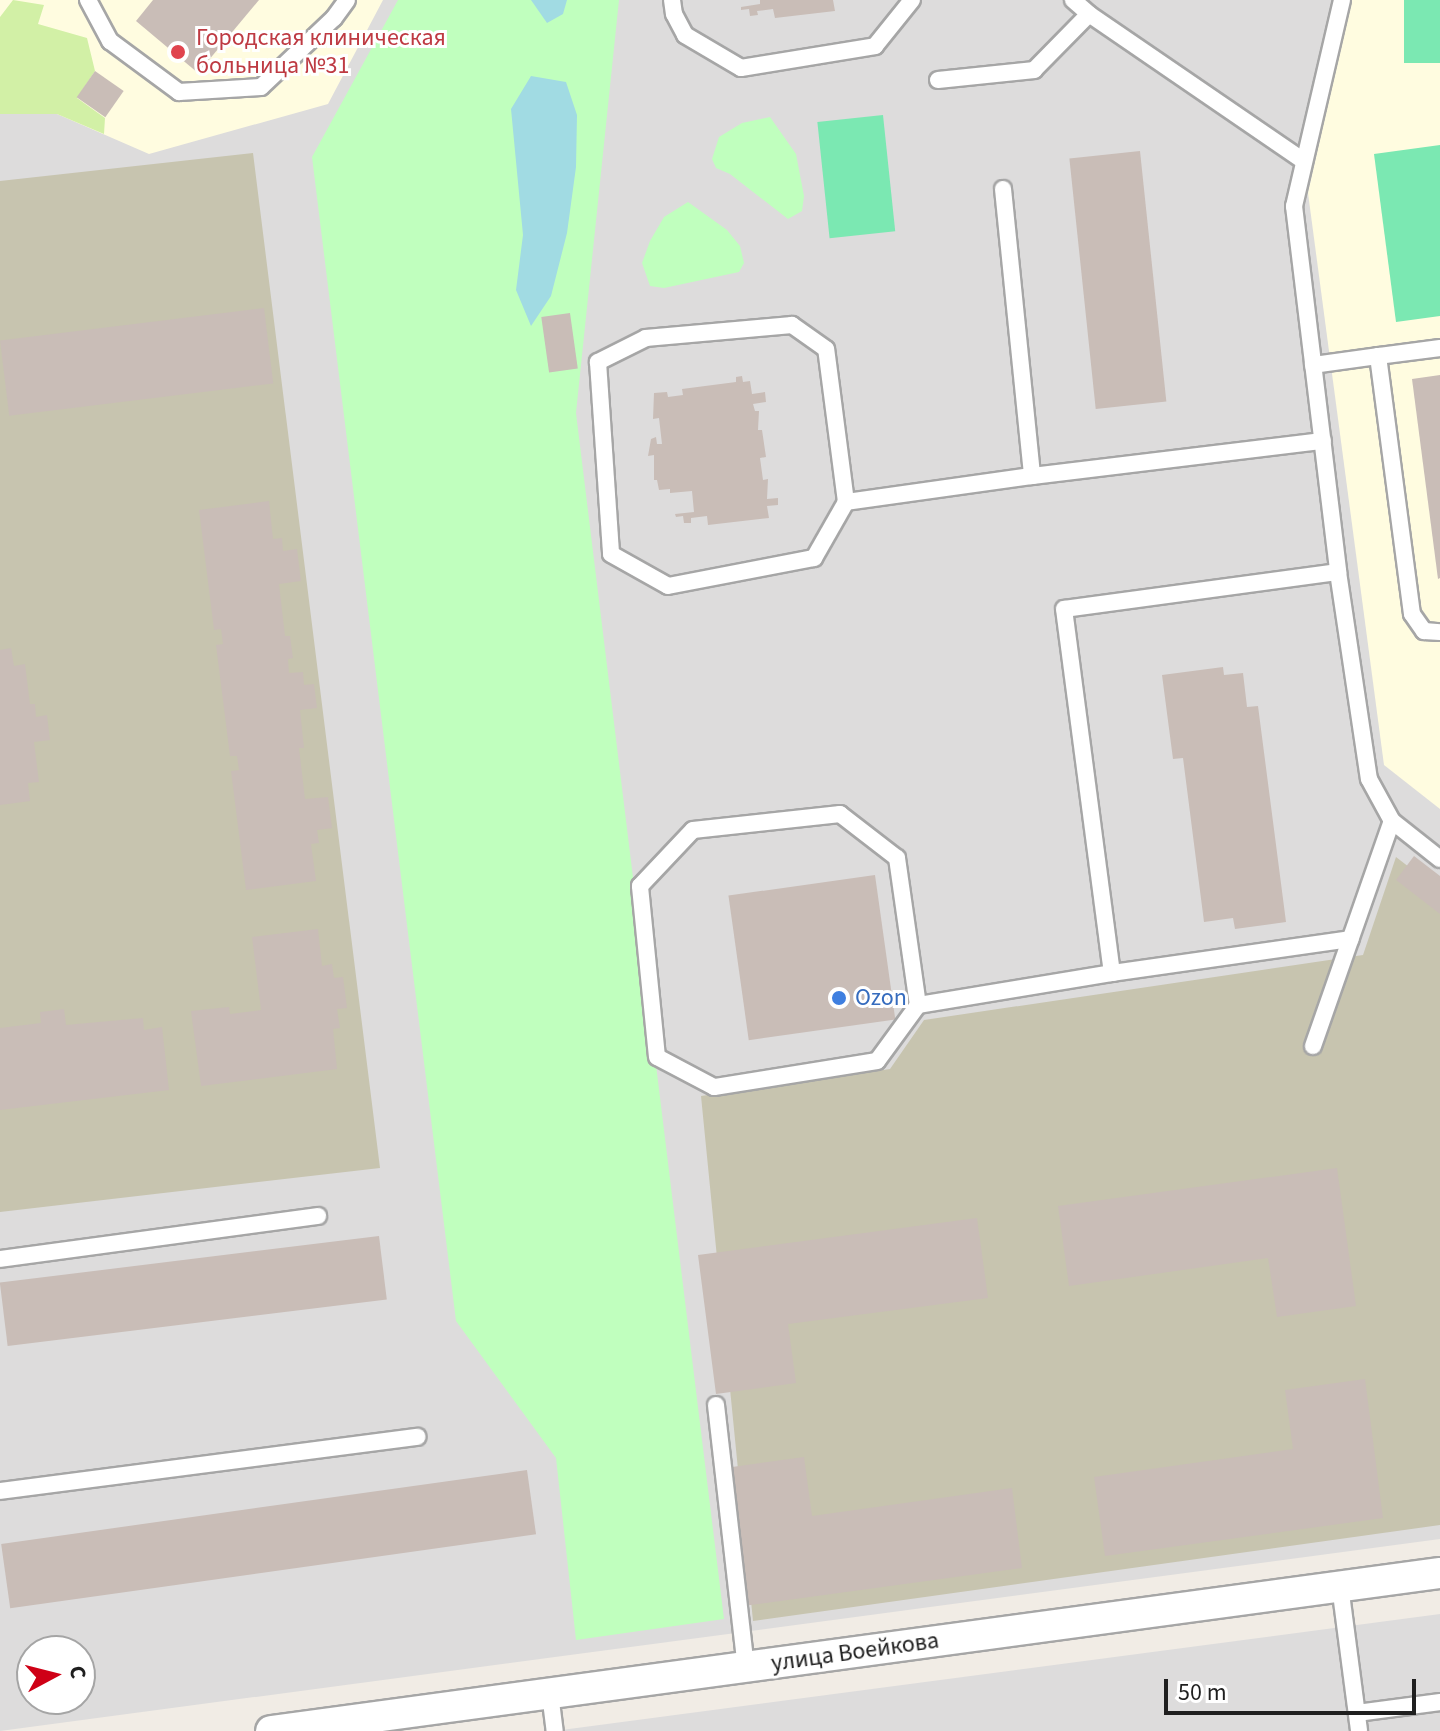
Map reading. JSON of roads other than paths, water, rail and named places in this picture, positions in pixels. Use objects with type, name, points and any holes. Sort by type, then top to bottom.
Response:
[{"type":"street","name":"улица Воейкова","points":[[271,1731],[1440,1573]]},
{"type":"lane","points":[[88,0],[110,41],[179,92],[261,87],[334,18],[347,0]]},
{"type":"lane","points":[[672,0],[674,14],[685,35],[741,68],[875,46],[912,0]]},
{"type":"lane","points":[[1073,0],[1304,161]]},
{"type":"lane","points":[[1342,0],[1294,206],[1338,572],[1369,779],[1392,821],[1440,859]]},
{"type":"lane","points":[[938,80],[1034,70],[1089,14]]},
{"type":"lane","points":[[1003,189],[1032,476]]},
{"type":"lane","points":[[792,325],[826,349],[846,502],[814,558],[668,586],[611,554],[598,362],[646,338],[792,325]]},
{"type":"lane","points":[[1313,365],[1440,348]]},
{"type":"lane","points":[[1378,356],[1412,614],[1424,631],[1440,632]]},
{"type":"lane","points":[[846,502],[1323,441]]},
{"type":"lane","points":[[1112,973],[1064,609],[1338,572]]},
{"type":"lane","points":[[918,1005],[897,858],[840,814],[693,830],[640,886],[657,1057],[714,1087],[877,1061],[918,1005],[1112,973],[1351,939]]},
{"type":"lane","points":[[1313,1046],[1392,821]]},
{"type":"lane","points":[[0,1259],[318,1216]]},
{"type":"lane","points":[[716,1405],[746,1667]]},
{"type":"lane","points":[[0,1491],[418,1437]]},
{"type":"lane","points":[[1340,1586],[1359,1731]]},
{"type":"lane","points":[[550,1693],[555,1731]]},
{"type":"lane","points":[[1357,1713],[1440,1702]]},
{"type":"water","points":[[531,0],[567,0],[563,14],[547,23]]},
{"type":"water","points":[[531,76],[566,82],[577,115],[576,167],[567,233],[551,296],[531,326],[516,290],[523,235],[511,109]]},
{"type":"place","name":"Городская клиническая больница №31","points":[[178,52]]},
{"type":"place","name":"Ozon","points":[[839,998]]}]
